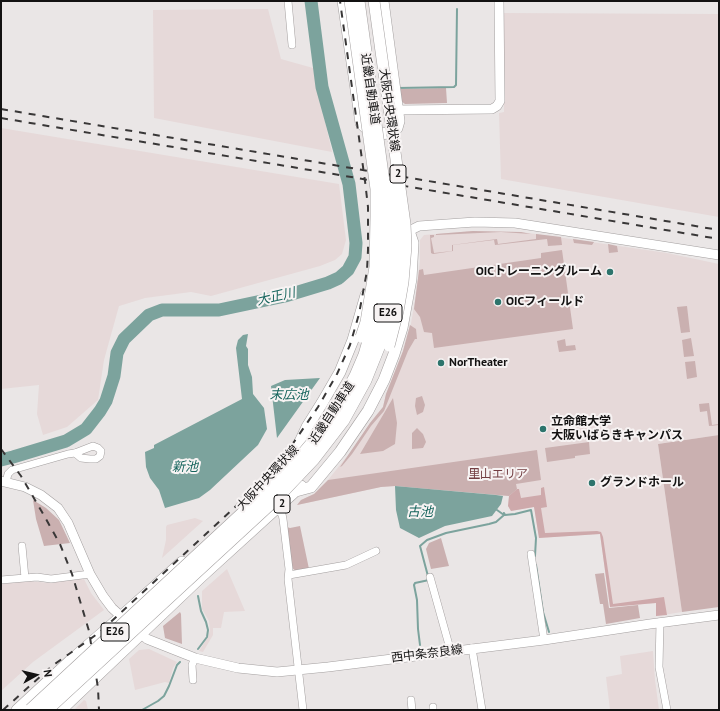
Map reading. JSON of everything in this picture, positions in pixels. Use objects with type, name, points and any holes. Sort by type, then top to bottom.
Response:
[{"type":"highway","name":"近畿自動車道","points":[[31,710],[290,470],[322,432],[346,395],[356,376],[365,355],[378,310],[385,263],[386,239],[384,189],[358,1]]},
{"type":"highway","name":"近畿自動車道","points":[[46,710],[297,477],[343,420],[365,380],[382,335],[388,313],[392,290],[396,240],[392,188],[367,1]]},
{"type":"main road","points":[[343,1],[361,123],[370,131],[378,134],[390,133],[397,128],[398,121],[383,1]]},
{"type":"main road","name":"大阪中央環状線","points":[[17,710],[252,497],[297,448],[325,412],[348,370],[366,322],[375,267],[376,203],[350,1]]},
{"type":"main road","name":"大阪中央環状線","points":[[61,710],[234,546],[296,491],[332,452],[356,417],[372,388],[389,346],[398,311],[403,282],[406,246],[405,224],[374,1]]},
{"type":"main road","points":[[296,491],[310,486],[340,452],[368,411],[384,380],[396,347],[410,288],[413,243],[409,230],[404,226],[391,224],[382,225],[376,229],[373,234],[372,256],[365,302],[353,340],[340,372],[307,427],[297,448]]},
{"type":"street","points":[[288,1],[292,45]]},
{"type":"street","points":[[397,110],[492,109],[497,106],[500,101],[499,1]]},
{"type":"street","points":[[409,230],[419,226],[475,222],[515,223],[719,255]]},
{"type":"street","points":[[3,481],[12,470],[75,453]]},
{"type":"street","name":"西中条奈良線","points":[[3,481],[25,487],[41,495],[60,511],[73,533],[90,574],[103,596],[112,608],[131,626],[147,638],[195,658],[217,664],[250,670],[277,672],[299,671],[544,640],[660,622],[719,615]]},
{"type":"street","points":[[276,509],[282,514],[303,710]]},
{"type":"street","points":[[22,546],[25,578]]},
{"type":"street","points":[[70,661],[105,649],[203,560],[234,546]]},
{"type":"street","points":[[288,575],[346,565],[376,552]]},
{"type":"street","points":[[531,554],[544,640]]},
{"type":"street","points":[[1,580],[25,578],[51,579],[90,574]]},
{"type":"street","points":[[430,577],[449,645],[449,651]]},
{"type":"street","points":[[660,622],[659,667],[666,710]]},
{"type":"street","points":[[472,648],[482,710]]},
{"type":"street","points":[[193,680],[192,665],[195,658]]},
{"type":"street","points":[[411,700],[412,710]]},
{"type":"shaded area","points":[[268,9],[281,59],[313,68],[332,152],[154,118],[153,10]]},
{"type":"shaded area","points":[[503,13],[719,14],[719,217],[501,179],[499,113],[504,112]]},
{"type":"shaded area","points":[[1,128],[339,184],[346,240],[342,254],[335,260],[320,266],[211,296],[191,292],[145,298],[119,306],[104,360],[98,400],[67,427],[43,435],[37,414],[39,385],[1,389]]},
{"type":"shaded area","name":"立命館大学 大阪いばらきキャンパス","points":[[473,231],[521,232],[667,253],[719,264],[719,435],[658,444],[682,612],[656,616],[656,603],[610,607],[600,534],[539,538],[534,507],[511,511],[508,506],[509,496],[395,486],[381,487],[297,505],[301,500],[314,494],[328,480],[383,407],[386,394],[410,329],[417,289],[420,261],[420,240],[424,235]]},
{"type":"shaded area","points":[[544,487],[547,507],[541,508],[545,533],[601,532],[613,604],[664,597],[667,615],[656,616],[656,603],[610,607],[600,534],[539,538],[534,507],[511,511],[508,506],[509,496],[517,489],[519,489],[521,498],[541,495],[541,488]]},
{"type":"shaded area","points":[[195,518],[203,521],[162,558],[166,540],[167,525]]},
{"type":"shaded area","points":[[227,569],[245,611],[224,612],[221,628],[213,628],[213,635],[203,652],[199,651],[208,637],[210,630],[209,621],[202,609],[202,591]]},
{"type":"shaded area","points":[[84,579],[91,593],[104,610],[33,662],[1,691],[1,584],[27,581],[50,583]]},
{"type":"shaded area","points":[[149,649],[177,662],[173,668],[169,683],[165,682],[135,690],[129,659],[139,650]]},
{"type":"shaded area","points":[[653,651],[659,710],[610,710],[606,677],[622,674],[620,656]]},
{"type":"shaded area","points":[[84,700],[86,701],[88,710],[74,710]]},
{"type":"green space","points":[[446,88],[447,103],[405,104],[401,101],[399,89]]},
{"type":"green space","points":[[473,231],[521,232],[531,234],[501,232],[436,235]]},
{"type":"green space","points":[[536,234],[561,237],[562,245],[548,246],[547,239],[495,245],[494,240],[453,245],[453,251],[433,254],[431,253],[430,235],[434,235],[434,237],[431,238],[434,253],[452,251],[452,245],[497,239],[498,244],[536,239]]},
{"type":"green space","points":[[573,239],[594,242],[592,245],[574,243]]},
{"type":"green space","points":[[608,244],[617,246],[618,252],[609,253]]},
{"type":"green space","name":"OICフィールド","points":[[562,250],[573,329],[434,348],[432,333],[424,332],[420,317],[414,309],[419,270],[423,269],[424,275],[541,258],[541,253]]},
{"type":"green space","points":[[687,306],[690,332],[681,333],[677,307]]},
{"type":"green space","points":[[410,325],[416,329],[417,339],[415,339],[408,351],[384,411],[371,426],[352,454],[340,467],[370,423],[383,407],[386,394],[403,351]]},
{"type":"green space","points":[[691,338],[694,356],[684,357],[682,340]]},
{"type":"green space","points":[[565,339],[566,346],[575,345],[576,350],[559,352],[557,341]]},
{"type":"green space","points":[[695,361],[697,377],[687,379],[685,362]]},
{"type":"green space","points":[[422,396],[425,405],[423,412],[417,415],[415,406],[416,398]]},
{"type":"green space","points":[[393,398],[397,423],[395,444],[383,451],[360,454]]},
{"type":"green space","points":[[709,403],[712,425],[719,425],[709,426],[707,411],[700,412],[699,404]]},
{"type":"green space","points":[[417,428],[423,434],[426,442],[423,448],[412,449],[412,433]]},
{"type":"green space","points":[[719,435],[719,607],[682,612],[658,444]]},
{"type":"green space","points":[[589,442],[590,454],[547,462],[545,448]]},
{"type":"green space","name":"里山エリア","points":[[537,450],[541,480],[516,484],[517,489],[509,496],[395,486],[381,487],[297,505],[301,500],[314,494],[328,480]]},
{"type":"green space","points":[[33,500],[46,508],[59,520],[70,543],[44,546],[36,519]]},
{"type":"green space","points":[[300,526],[309,569],[296,571],[292,568],[287,527],[290,528]]},
{"type":"green space","points":[[441,538],[449,566],[431,569],[426,549],[429,543]]},
{"type":"green space","points":[[604,573],[609,608],[638,605],[640,618],[606,624],[603,604],[600,604],[595,574]]},
{"type":"green space","points":[[180,612],[182,644],[165,638],[163,626]]},
{"type":"water","name":"新池","points":[[248,334],[246,346],[248,349],[248,365],[252,377],[253,394],[264,408],[267,429],[258,445],[210,490],[199,498],[165,508],[159,490],[150,478],[146,467],[145,452],[154,448],[154,445],[242,399],[236,348],[238,340],[243,335]]},
{"type":"water","name":"末広池","points":[[320,378],[277,438],[271,386],[285,380]]},
{"type":"water","name":"古池","points":[[395,486],[503,496],[501,504],[492,516],[445,526],[419,538],[400,528],[396,510]]},
{"type":"waterway","name":"大正川","points":[[1,460],[66,441],[86,429],[106,401],[114,376],[117,353],[124,339],[149,315],[162,310],[219,310],[285,296],[328,283],[339,278],[348,270],[355,257],[356,243],[349,184],[322,87],[311,1]]},
{"type":"waterway","points":[[398,88],[454,87],[456,85],[457,9]]},
{"type":"waterway","points":[[420,645],[417,600],[414,585],[415,583],[429,580],[420,546],[427,540],[446,533],[496,522],[504,515],[497,510]]},
{"type":"waterway","points":[[504,513],[505,515],[515,514],[531,510],[536,538],[535,556]]},
{"type":"waterway","points":[[536,565],[543,612],[549,632]]},
{"type":"waterway","points":[[198,596],[201,611],[208,630],[207,637],[198,649]]},
{"type":"waterway","points":[[142,710],[164,696],[177,665],[180,662]]},
{"type":"railway","points":[[3,710],[52,666],[100,632],[234,508],[266,475],[294,442],[318,407],[337,374],[350,345],[359,314],[367,271],[368,250],[368,207],[340,1]]},
{"type":"railway","points":[[1,109],[719,230]]},
{"type":"railway","points":[[1,118],[719,239]]},
{"type":"railway","points":[[1,449],[21,476],[42,512],[60,544],[72,574],[89,631],[98,688],[99,710]]},
{"type":"place","name":"OICトレーニングルーム","points":[[610,272]]},
{"type":"place","name":"OICフィールド","points":[[498,302]]},
{"type":"place","name":"NorTheater","points":[[441,363]]},
{"type":"place","name":"立命館大学 大阪いばらきキャンパス","points":[[543,429]]},
{"type":"place","name":"グランドホール","points":[[592,483]]}]
